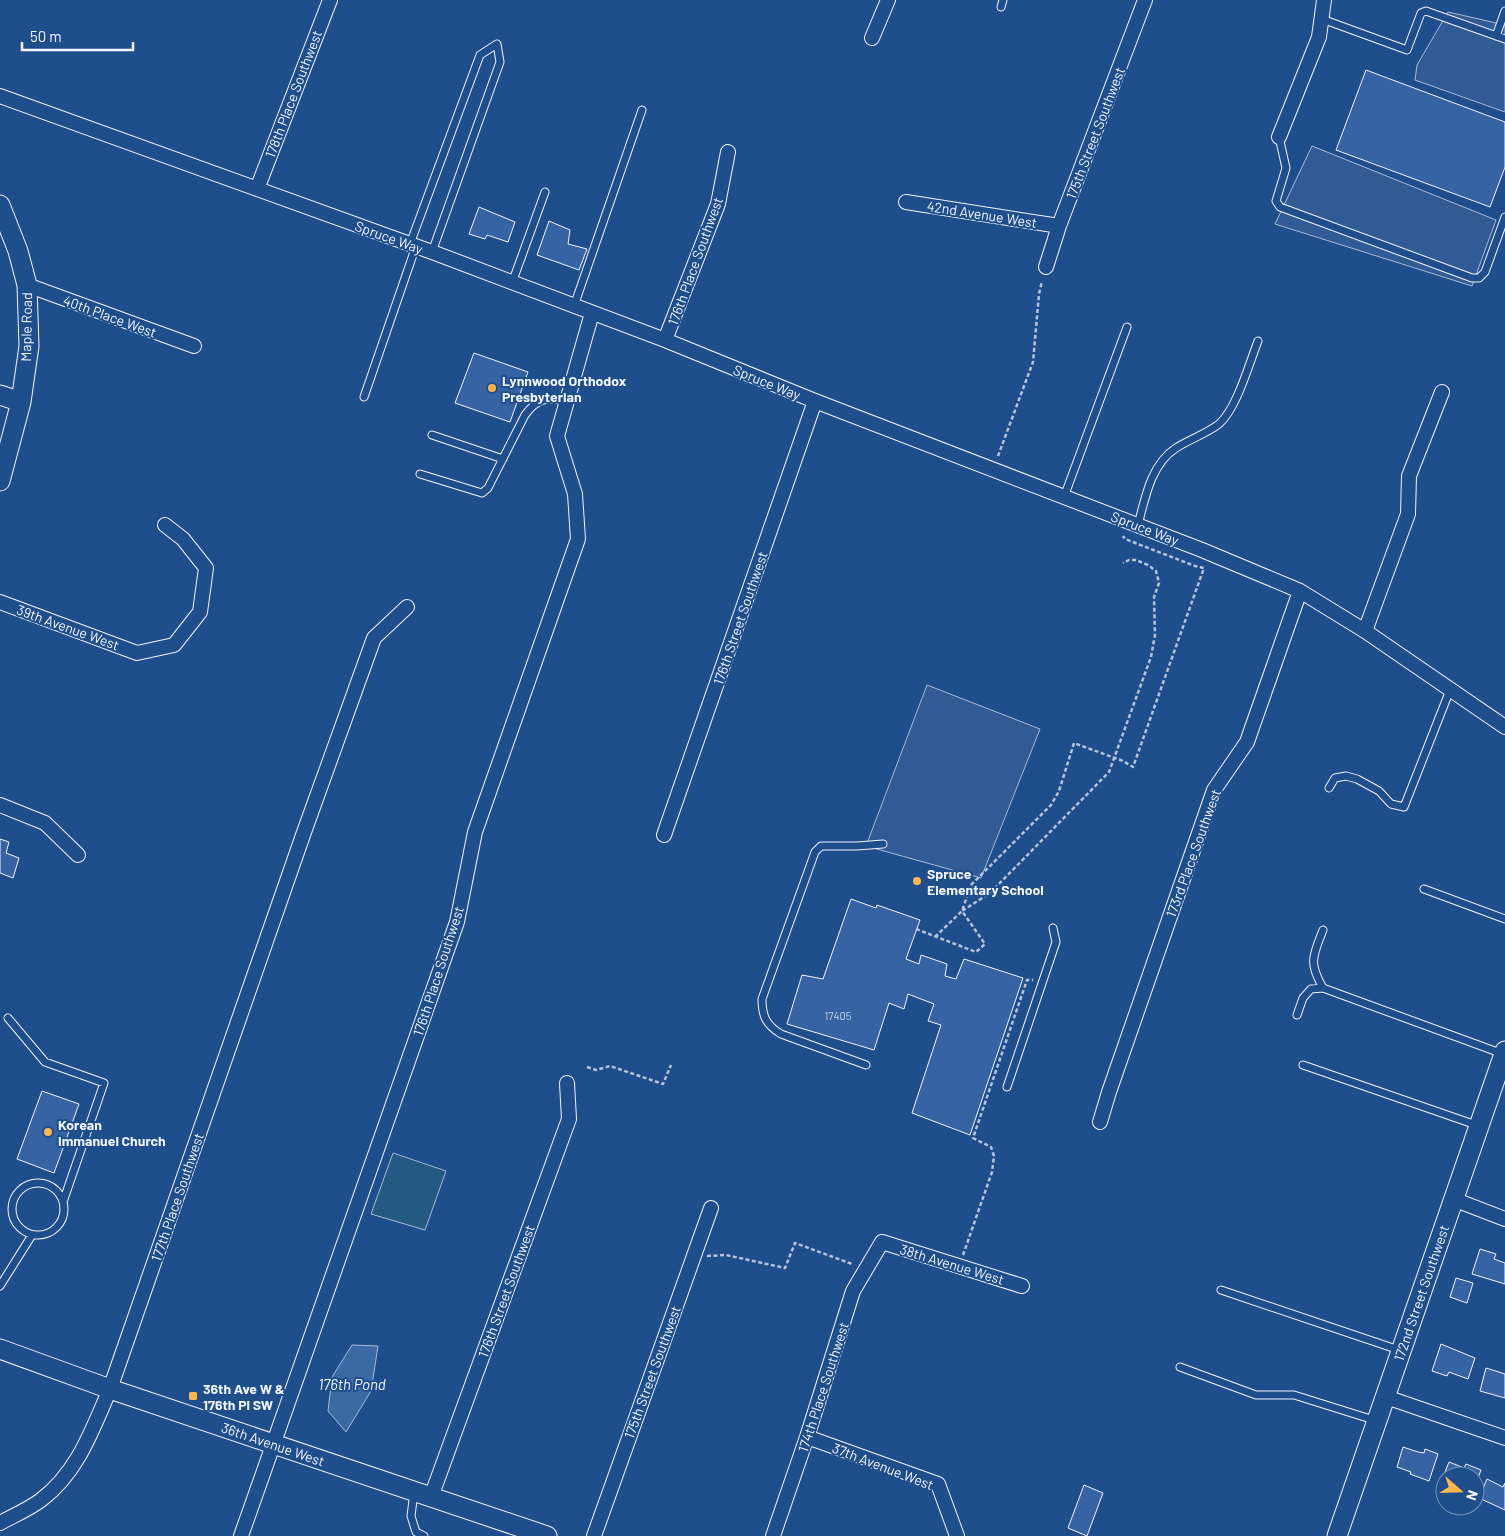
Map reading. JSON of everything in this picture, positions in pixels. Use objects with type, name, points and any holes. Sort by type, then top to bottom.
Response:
[{"type":"street","name":"178th Place Southwest","points":[[256,189],[330,0]]},
{"type":"street","points":[[872,38],[888,0]]},
{"type":"street","name":"175th Street Southwest","points":[[1046,267],[1059,226],[1145,0]]},
{"type":"street","points":[[1279,137],[1319,37],[1324,0]]},
{"type":"street","name":"Spruce Way","points":[[0,96],[413,245],[666,340],[815,401],[1202,550],[1300,591],[1365,630],[1505,727]]},
{"type":"street","name":"176th Place Southwest","points":[[666,340],[718,204],[728,152]]},
{"type":"street","name":"42nd Avenue West","points":[[906,202],[1059,226]]},
{"type":"street","name":"Maple Road","points":[[0,204],[18,251],[27,285],[29,346],[21,402],[0,480]]},
{"type":"street","name":"40th Place West","points":[[27,285],[194,346]]},
{"type":"street","name":"176th Place Southwest","points":[[241,1536],[456,922],[476,832],[578,539],[575,494],[557,436],[592,313]]},
{"type":"street","points":[[1365,630],[1408,514],[1409,476],[1442,392]]},
{"type":"street","points":[[0,395],[21,402]]},
{"type":"street","name":"176th Street Southwest","points":[[664,835],[815,401]]},
{"type":"street","name":"39th Avenue West","points":[[0,602],[137,653],[174,645],[200,612],[206,568],[183,539],[165,525]]},
{"type":"street","name":"173rd Place Southwest","points":[[1100,1122],[1108,1092],[1214,790],[1247,742],[1300,591]]},
{"type":"street","name":"177th Place Southwest","points":[[0,1523],[40,1501],[60,1483],[81,1454],[110,1389],[374,638],[407,607]]},
{"type":"street","points":[[0,805],[46,823],[78,855]]},
{"type":"street","name":"172nd Street Southwest","points":[[1337,1536],[1504,1053]]},
{"type":"street","name":"176th Street Southwest","points":[[423,1494],[569,1120],[566,1083]]},
{"type":"street","points":[[1453,1199],[1505,1219]]},
{"type":"street","name":"175th Street Southwest","points":[[594,1536],[711,1208]]},
{"type":"street","name":"38th Avenue West","points":[[882,1242],[1022,1286]]},
{"type":"street","name":"174th Place Southwest","points":[[773,1536],[853,1292],[882,1242]]},
{"type":"street","name":"36th Avenue West","points":[[0,1349],[110,1389],[547,1536]]},
{"type":"street","points":[[1386,1397],[1505,1438]]},
{"type":"street","name":"37th Avenue West","points":[[807,1437],[938,1484],[957,1536]]},
{"type":"lane","points":[[1322,19],[1407,50],[1421,13],[1426,11],[1505,39]]},
{"type":"lane","points":[[1496,36],[1505,11]]},
{"type":"lane","points":[[364,397],[413,245],[480,55],[497,44],[500,62],[432,252]]},
{"type":"lane","points":[[574,307],[642,110]]},
{"type":"lane","points":[[1279,137],[1286,168],[1277,194],[1276,201],[1280,207],[1472,278],[1479,278],[1485,272],[1505,217]]},
{"type":"lane","points":[[512,283],[545,192]]},
{"type":"lane","points":[[1064,497],[1127,327]]},
{"type":"lane","points":[[1132,523],[1158,466],[1175,448],[1220,423],[1232,408],[1258,341]]},
{"type":"lane","points":[[420,474],[482,493],[488,488],[525,415],[535,403],[551,398],[567,400]]},
{"type":"lane","points":[[432,434],[503,459]]},
{"type":"lane","points":[[1329,788],[1335,778],[1346,776],[1379,791],[1391,804],[1404,806],[1450,690]]},
{"type":"lane","points":[[866,1065],[781,1034],[766,1021],[762,1012],[762,999],[815,852],[822,846],[883,844]]},
{"type":"lane","points":[[1424,890],[1505,919]]},
{"type":"lane","points":[[1007,1086],[1056,942],[1053,928]]},
{"type":"lane","points":[[1323,930],[1313,955],[1314,972],[1323,988]]},
{"type":"lane","points":[[1297,1014],[1303,998],[1311,989],[1323,988],[1504,1053]]},
{"type":"lane","points":[[8,1018],[45,1062],[104,1083],[63,1202]]},
{"type":"lane","points":[[1303,1065],[1479,1126]]},
{"type":"lane","points":[[30,1184],[46,1184],[54,1188],[63,1202],[64,1212],[61,1220],[49,1233],[41,1235],[24,1231],[14,1219],[12,1210],[16,1194],[30,1184]]},
{"type":"lane","points":[[0,1286],[32,1234]]},
{"type":"lane","points":[[1221,1290],[1402,1351]]},
{"type":"lane","points":[[1180,1367],[1256,1394],[1294,1395],[1377,1421]]},
{"type":"lane","points":[[423,1494],[411,1516],[416,1532],[424,1536]]},
{"type":"path","points":[[992,469],[1033,362],[1039,294],[1046,267]]},
{"type":"path","points":[[962,912],[971,885],[1051,805],[1058,792],[1074,743],[1114,757],[1133,767],[1204,568],[1125,539],[1121,533],[1132,523]]},
{"type":"path","points":[[935,936],[962,912],[990,893],[1109,772],[1151,657],[1155,635],[1154,597],[1159,583],[1156,571],[1148,564],[1136,560],[1129,560],[1123,563]]},
{"type":"path","points":[[916,929],[976,952],[985,944],[962,912]]},
{"type":"path","points":[[587,1067],[596,1070],[610,1066],[663,1084],[671,1065]]},
{"type":"path","points":[[960,1266],[992,1172]]},
{"type":"path","points":[[693,1256],[726,1254],[785,1268],[795,1243],[853,1265],[864,1272]]},
{"type":"shaded area","points":[[1448,12],[1505,25],[1505,112],[1415,80],[1417,65]]},
{"type":"shaded area","points":[[1312,146],[1496,220],[1472,286],[1275,224]]},
{"type":"shaded area","points":[[927,685],[1040,729],[981,878],[866,846]]},
{"type":"shaded area","points":[[393,1153],[446,1171],[425,1230],[371,1214]]},
{"type":"water","name":"176th Pond","points":[[352,1345],[378,1346],[371,1391],[346,1432],[328,1411],[332,1377]]},
{"type":"building","points":[[1366,70],[1505,122],[1505,167],[1490,207],[1336,150]]},
{"type":"building","points":[[479,207],[515,222],[508,242],[487,235],[485,239],[469,234]]},
{"type":"building","points":[[549,221],[570,230],[568,244],[587,249],[579,270],[537,255]]},
{"type":"building","name":"Lynnwood Orthodox Presbyterian","points":[[474,353],[528,372],[510,422],[455,403]]},
{"type":"building","points":[[0,839],[9,842],[6,853],[19,858],[13,878],[0,873]]},
{"type":"building","name":"Spruce Elementary School","points":[[851,899],[876,908],[877,905],[920,920],[906,959],[919,964],[921,955],[947,964],[945,976],[956,979],[964,959],[1023,978],[970,1135],[912,1113],[941,1025],[928,1021],[934,1004],[908,994],[904,1009],[889,1003],[874,1050],[787,1024],[802,975],[823,979]]},
{"type":"building","name":"Korean Immanuel Church","points":[[42,1091],[79,1104],[54,1173],[17,1159]]},
{"type":"building","points":[[1480,1249],[1496,1254],[1494,1259],[1505,1263],[1505,1284],[1472,1274]]},
{"type":"building","points":[[1456,1278],[1473,1283],[1467,1303],[1450,1297]]},
{"type":"building","points":[[1441,1344],[1475,1358],[1468,1379],[1449,1372],[1447,1376],[1432,1371]]},
{"type":"building","points":[[1486,1368],[1505,1374],[1505,1398],[1480,1391]]},
{"type":"building","points":[[1403,1447],[1424,1453],[1425,1449],[1438,1454],[1429,1481],[1397,1467]]},
{"type":"building","points":[[1449,1462],[1459,1466],[1447,1466]]},
{"type":"building","points":[[1487,1479],[1503,1487],[1505,1483],[1505,1510],[1485,1501],[1485,1484]]},
{"type":"building","points":[[1084,1485],[1103,1493],[1087,1536],[1068,1528]]},
{"type":"place","name":"Lynnwood Orthodox Presbyterian","points":[[492,388]]},
{"type":"place","name":"Spruce Elementary School","points":[[917,881]]},
{"type":"place","name":"Korean Immanuel Church","points":[[48,1132]]},
{"type":"place","name":"36th Ave W & 176th Pl SW","points":[[193,1396]]}]
